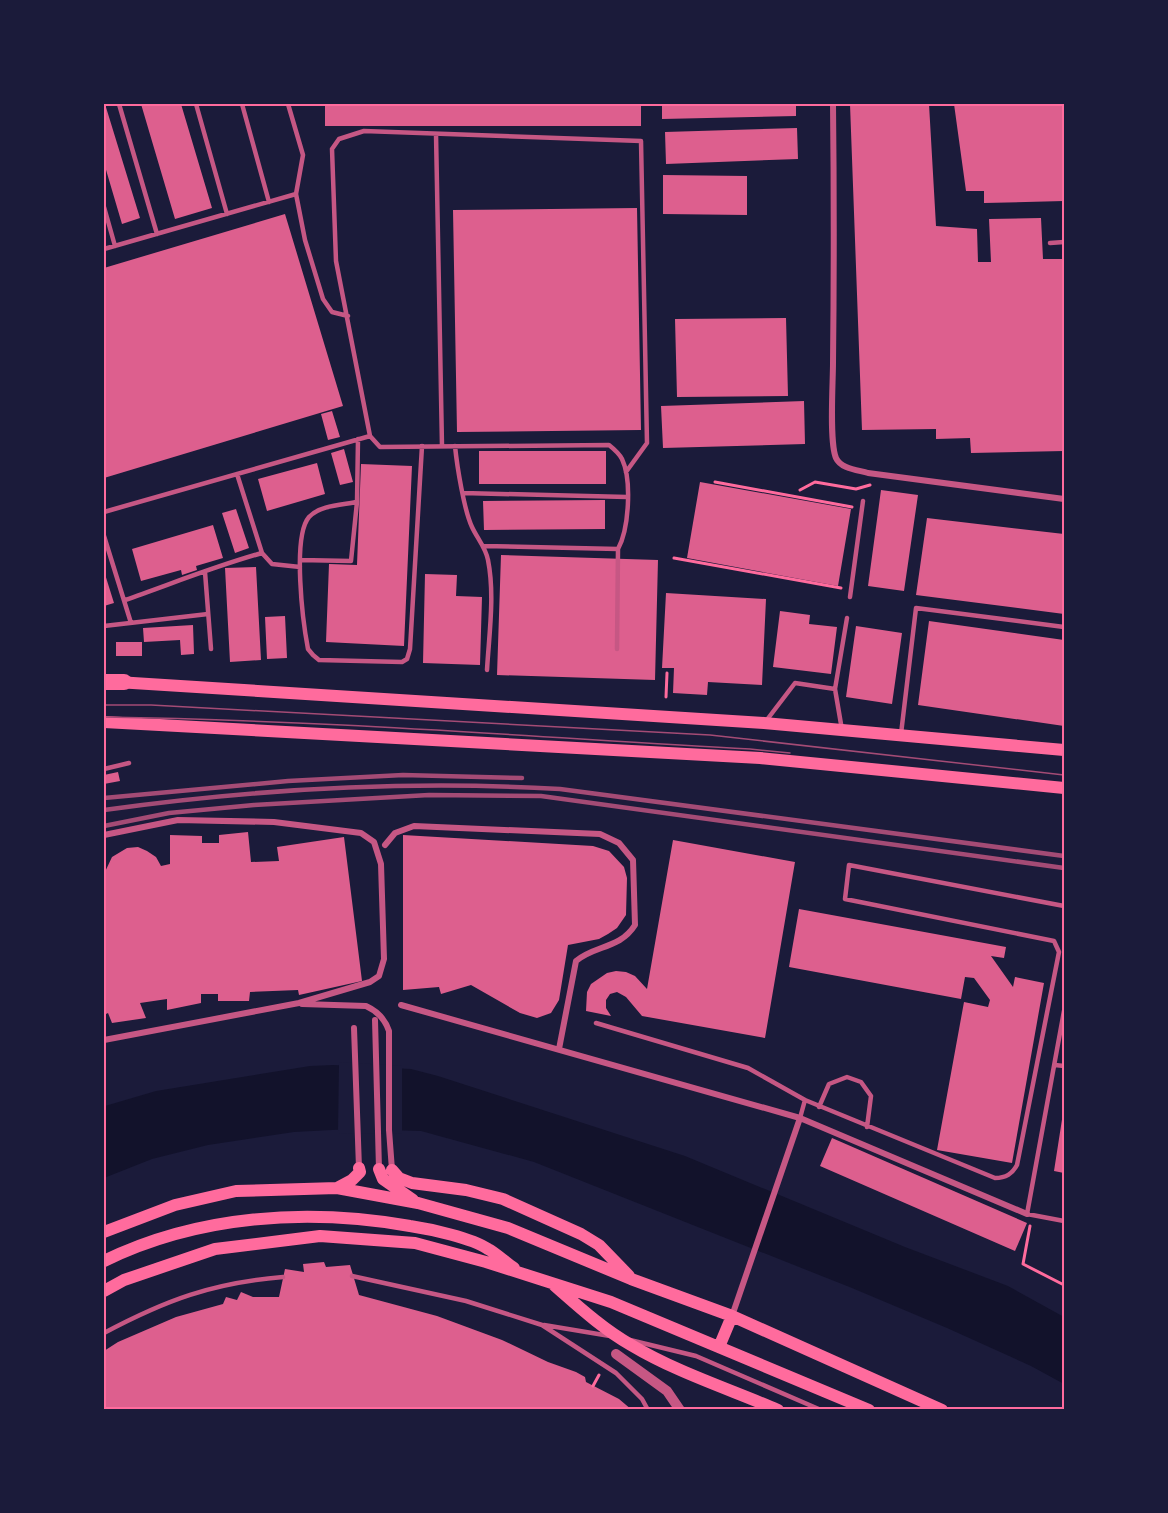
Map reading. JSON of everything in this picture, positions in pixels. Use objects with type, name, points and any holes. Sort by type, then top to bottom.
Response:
[{"type":"highway","points":[[104,681],[124,682]]},
{"type":"main road","points":[[124,682],[764,723],[1065,750]]},
{"type":"main road","points":[[104,722],[760,758],[1065,788]]},
{"type":"main road","points":[[337,1188],[352,1180],[360,1172],[359,1168]]},
{"type":"main road","points":[[379,1169],[383,1179],[418,1203]]},
{"type":"main road","points":[[392,1170],[399,1178],[412,1183],[466,1190],[502,1199],[571,1230],[599,1245],[632,1279]]},
{"type":"main road","points":[[104,1232],[175,1205],[236,1191],[337,1188],[418,1203],[507,1228],[632,1279],[732,1316],[942,1410]]},
{"type":"main road","points":[[104,1261],[123,1251],[192,1229],[251,1219],[369,1218],[434,1230],[487,1248],[519,1273]]},
{"type":"main road","points":[[104,1291],[124,1280],[215,1249],[320,1236],[415,1243],[611,1302],[869,1410]]},
{"type":"main road","points":[[552,1283],[591,1318],[630,1345],[660,1361],[778,1410]]},
{"type":"main road","points":[[719,1347],[732,1316]]},
{"type":"street","points":[[833,104],[835,222],[833,439],[837,461],[845,467],[868,472],[1065,499]]},
{"type":"street","points":[[104,835],[178,820],[274,822],[361,833],[374,842],[381,864],[384,959],[379,976],[370,982],[299,1003],[104,1040]]},
{"type":"street","points":[[385,845],[395,833],[414,826],[600,834],[620,843],[633,860],[635,925],[630,933],[612,945],[586,952],[576,961],[559,1049]]},
{"type":"street","points":[[299,1003],[366,1006],[375,1010],[387,1025],[392,1170]]},
{"type":"street","points":[[401,1005],[800,1118],[1027,1214]]},
{"type":"street","points":[[375,1020],[379,1169]]},
{"type":"street","points":[[354,1030],[359,1168]]},
{"type":"street","points":[[732,1316],[800,1118]]},
{"type":"street","points":[[616,1354],[668,1391],[680,1410]]},
{"type":"lane","points":[[119,104],[157,234]]},
{"type":"lane","points":[[196,104],[227,214]]},
{"type":"lane","points":[[242,104],[269,202]]},
{"type":"lane","points":[[288,104],[303,155],[296,194],[305,240],[323,299],[332,312],[348,316]]},
{"type":"lane","points":[[617,649],[618,549],[624,539],[627,497],[626,472],[617,451],[609,445],[380,447],[370,436],[336,261],[332,149],[339,139],[364,130],[641,141],[647,442],[626,472]]},
{"type":"lane","points":[[436,134],[442,446]]},
{"type":"lane","points":[[104,249],[296,194]]},
{"type":"lane","points":[[104,207],[115,246]]},
{"type":"lane","points":[[1050,243],[1065,242]]},
{"type":"lane","points":[[104,512],[370,436]]},
{"type":"lane","points":[[300,560],[351,561],[357,502],[358,439]]},
{"type":"lane","points":[[357,502],[323,509],[309,517],[301,533],[300,567],[308,649],[319,660],[402,663],[407,659],[410,649],[422,446]]},
{"type":"lane","points":[[455,446],[456,463],[471,526],[488,560],[490,592],[487,670]]},
{"type":"lane","points":[[237,474],[262,553],[272,564],[300,567]]},
{"type":"lane","points":[[463,493],[627,497]]},
{"type":"lane","points":[[850,597],[863,501]]},
{"type":"lane","points":[[104,536],[131,623]]},
{"type":"lane","points":[[483,546],[618,549]]},
{"type":"lane","points":[[125,600],[205,572],[219,564],[262,553]]},
{"type":"lane","points":[[205,572],[211,650]]},
{"type":"lane","points":[[901,735],[916,608],[1065,627]]},
{"type":"lane","points":[[104,626],[208,615]]},
{"type":"lane","points":[[842,730],[835,689],[847,618]]},
{"type":"lane","points":[[764,723],[795,683],[835,689]]},
{"type":"lane","points":[[104,769],[129,763]]},
{"type":"lane","points":[[596,1023],[748,1068],[819,1107],[995,1178],[1004,1178],[1013,1172],[1017,1165],[1059,952],[1054,941],[845,899],[849,865],[1065,906]]},
{"type":"lane","points":[[1065,1011],[1027,1214],[1065,1221]]},
{"type":"lane","points":[[1055,1065],[1065,1066]]},
{"type":"lane","points":[[819,1107],[829,1084],[847,1077],[861,1082],[871,1096],[867,1127]]},
{"type":"lane","points":[[800,1118],[805,1100]]},
{"type":"lane","points":[[352,1276],[466,1301],[542,1325],[625,1338],[696,1356],[821,1410]]},
{"type":"lane","points":[[104,1333],[183,1296],[231,1283],[283,1277]]},
{"type":"lane","points":[[542,1325],[616,1373],[642,1399],[648,1410]]},
{"type":"path","points":[[714,482],[863,509]]},
{"type":"path","points":[[800,490],[814,482],[856,489],[874,483]]},
{"type":"path","points":[[674,558],[852,589]]},
{"type":"path","points":[[666,697],[667,672]]},
{"type":"path","points":[[1027,1214],[1031,1230],[1023,1264],[1065,1285]]},
{"type":"shaded area","points":[[310,1066],[411,1069],[685,1156],[905,1247],[1008,1286],[1064,1317],[1064,1384],[1031,1366],[852,1288],[534,1162],[421,1131],[351,1129],[294,1132],[208,1145],[152,1159],[104,1178],[105,1106],[156,1091]]},
{"type":"pier","points":[[339,1062],[402,1066],[402,1134],[338,1133]]},
{"type":"building","points":[[104,104],[140,218],[122,224],[104,163]]},
{"type":"building","points":[[141,104],[181,104],[212,208],[175,219]]},
{"type":"building","points":[[325,104],[641,104],[641,126],[325,126]]},
{"type":"building","points":[[662,104],[796,104],[796,116],[662,119]]},
{"type":"building","points":[[850,104],[929,104],[936,226],[977,229],[978,262],[991,262],[989,219],[1041,218],[1043,259],[1064,259],[1064,451],[971,453],[970,438],[936,439],[936,429],[862,430]]},
{"type":"building","points":[[954,104],[1064,104],[1064,201],[984,203],[984,191],[966,191]]},
{"type":"building","points":[[797,128],[798,159],[666,164],[665,132]]},
{"type":"building","points":[[663,175],[747,176],[747,215],[663,214]]},
{"type":"building","points":[[637,208],[641,430],[457,432],[453,210]]},
{"type":"building","points":[[285,214],[343,406],[104,478],[104,268]]},
{"type":"building","points":[[786,318],[788,396],[677,397],[675,319]]},
{"type":"building","points":[[804,401],[805,444],[663,448],[661,406]]},
{"type":"building","points":[[332,411],[340,437],[328,440],[321,414]]},
{"type":"building","points":[[344,449],[353,482],[340,485],[331,453]]},
{"type":"building","points":[[479,451],[606,451],[606,484],[479,484]]},
{"type":"building","points":[[317,463],[325,494],[267,511],[258,479]]},
{"type":"building","points":[[361,464],[412,466],[404,646],[326,642],[329,564],[357,565]]},
{"type":"building","points":[[700,482],[851,509],[838,586],[687,558]]},
{"type":"building","points":[[881,490],[918,495],[904,591],[868,586]]},
{"type":"building","points":[[605,500],[605,529],[484,530],[483,501]]},
{"type":"building","points":[[236,509],[249,548],[235,553],[222,513]]},
{"type":"building","points":[[927,518],[1064,534],[1064,614],[916,595]]},
{"type":"building","points":[[213,525],[223,558],[196,566],[197,570],[182,575],[181,570],[141,581],[132,549]]},
{"type":"building","points":[[501,555],[658,560],[655,680],[497,675]]},
{"type":"building","points":[[256,567],[261,660],[230,662],[225,568]]},
{"type":"building","points":[[104,571],[114,603],[104,606]]},
{"type":"building","points":[[425,574],[457,575],[456,596],[482,597],[480,665],[423,663]]},
{"type":"building","points":[[666,593],[766,599],[762,685],[708,682],[707,695],[673,693],[674,668],[662,668]]},
{"type":"building","points":[[780,611],[810,615],[809,624],[837,627],[831,674],[773,667]]},
{"type":"building","points":[[285,616],[287,658],[267,659],[265,617]]},
{"type":"building","points":[[929,621],[1064,640],[1064,726],[918,705]]},
{"type":"building","points":[[193,625],[194,654],[181,655],[180,640],[144,642],[143,628]]},
{"type":"building","points":[[856,626],[902,633],[892,704],[846,697]]},
{"type":"building","points":[[116,642],[142,642],[142,656],[116,656]]},
{"type":"building","points":[[118,772],[120,781],[104,784],[104,775]]},
{"type":"building","points":[[248,832],[251,862],[279,861],[277,847],[344,837],[362,981],[299,995],[298,990],[250,992],[249,1001],[218,1001],[218,994],[201,994],[201,1003],[167,1010],[167,999],[140,1003],[146,1018],[112,1023],[108,1013],[104,1015],[104,874],[112,857],[127,848],[138,847],[156,857],[161,866],[170,864],[170,835],[202,836],[202,843],[219,843],[219,835]]},
{"type":"building","points":[[403,835],[593,846],[609,851],[624,867],[627,878],[626,915],[617,928],[599,939],[568,945],[559,1000],[551,1013],[537,1018],[520,1013],[471,985],[441,994],[439,987],[403,990]]},
{"type":"building","points":[[673,840],[795,862],[765,1038],[642,1016],[626,997],[617,992],[610,994],[606,1000],[606,1008],[611,1016],[586,1011],[587,992],[591,984],[607,973],[626,972],[635,976],[647,989]]},
{"type":"building","points":[[799,909],[1006,947],[1004,958],[991,956],[1013,987],[1015,977],[1044,983],[1012,1163],[937,1150],[964,1002],[988,1007],[990,1000],[974,978],[965,977],[961,999],[789,967]]},
{"type":"building","points":[[1064,1114],[1064,1173],[1054,1171]]},
{"type":"building","points":[[832,1138],[1027,1223],[1015,1251],[820,1166]]},
{"type":"building","points":[[324,1262],[326,1267],[350,1265],[359,1295],[437,1316],[502,1340],[548,1362],[576,1372],[585,1377],[586,1382],[619,1399],[632,1410],[104,1410],[104,1351],[118,1342],[176,1317],[223,1304],[226,1297],[237,1300],[241,1292],[253,1297],[279,1297],[285,1269],[304,1272],[303,1264]]},
{"type":"tram line","points":[[104,705],[151,705],[710,735],[1064,775]]},
{"type":"tram line","points":[[104,717],[346,725],[790,753]]},
{"type":"railway","points":[[104,798],[288,781],[403,775],[522,778]]},
{"type":"railway","points":[[104,810],[217,797],[331,788],[503,786],[560,789],[1064,856]]},
{"type":"railway","points":[[104,826],[169,813],[254,805],[429,795],[541,796],[1064,868]]}]
